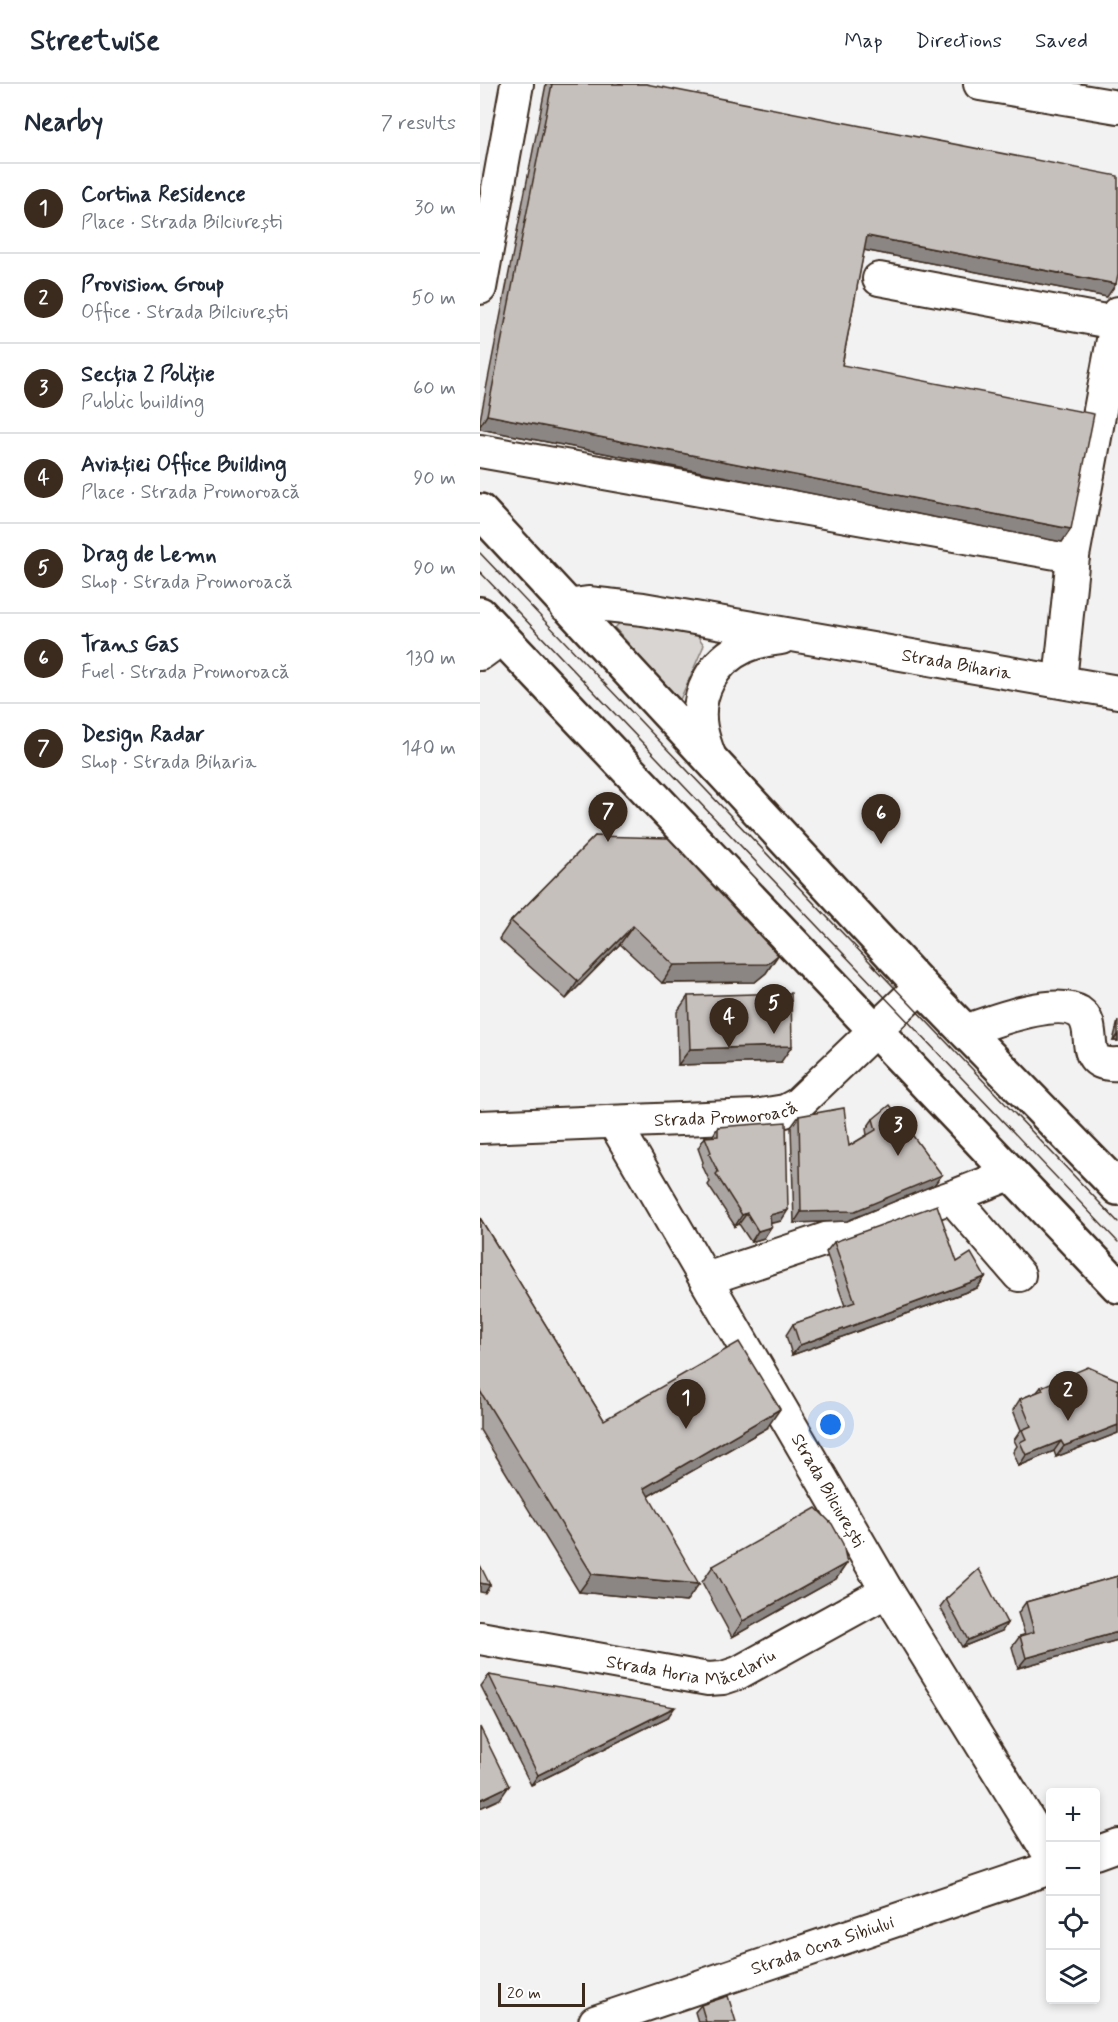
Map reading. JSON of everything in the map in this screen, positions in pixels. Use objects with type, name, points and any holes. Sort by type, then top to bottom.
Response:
[{"type":"main road","points":[[480,511],[921,986],[1118,1188]]},
{"type":"main road","points":[[480,614],[491,646],[873,1030],[1118,1287]]},
{"type":"street","points":[[480,288],[517,84]]},
{"type":"street","points":[[980,84],[1118,107]]},
{"type":"street","points":[[879,279],[1117,318],[1073,556],[1060,681]]},
{"type":"street","points":[[480,451],[1073,556]]},
{"type":"street","name":"Strada Biharia","points":[[566,606],[588,603],[613,605],[1118,692]]},
{"type":"street","name":"Strada Biharia","points":[[711,760],[701,727],[700,713],[704,691],[718,666],[730,654],[745,646],[796,636]]},
{"type":"street","name":"Strada Promoroacă","points":[[480,1127],[755,1116],[785,1111],[811,1093],[873,1030],[921,986]]},
{"type":"street","points":[[965,1031],[1026,1012],[1068,1008],[1084,1017],[1088,1025],[1093,1056],[1099,1062],[1109,1065],[1118,1064]]},
{"type":"street","name":"Strada Bilciurești","points":[[614,1122],[888,1592],[1046,1849]]},
{"type":"street","points":[[706,1279],[952,1197],[1010,1174]]},
{"type":"street","points":[[952,1197],[1019,1275]]},
{"type":"street","name":"Strada Horia Măcelariu","points":[[480,1638],[708,1679],[723,1678],[738,1673],[888,1592]]},
{"type":"street","points":[[1100,1851],[1118,1845]]},
{"type":"street","name":"Strada Ocna Sibiului","points":[[595,2022],[1046,1869]]},
{"type":"shaded area","points":[[622,620],[697,635],[704,645],[679,702],[615,628]]},
{"type":"building","points":[[552,84],[646,84],[1118,176],[1118,274],[1116,284],[867,236],[842,365],[1094,414],[1071,529],[487,415]]},
{"type":"building","points":[[595,836],[668,838],[778,955],[767,964],[674,965],[633,926],[578,981],[511,921]]},
{"type":"building","points":[[791,993],[792,1046],[690,1049],[688,996]]},
{"type":"building","points":[[890,1105],[942,1175],[855,1211],[801,1212],[799,1116],[844,1108],[849,1146],[876,1130],[873,1119]]},
{"type":"building","points":[[786,1122],[788,1210],[770,1215],[771,1227],[758,1231],[747,1213],[742,1215],[716,1174],[718,1172],[709,1154],[711,1152],[705,1137],[718,1136],[718,1127]]},
{"type":"building","points":[[937,1205],[957,1262],[971,1253],[985,1277],[800,1345],[793,1324],[855,1302],[834,1242]]},
{"type":"building","points":[[480,1218],[604,1420],[739,1342],[780,1409],[644,1488],[699,1584],[592,1574],[480,1391]]},
{"type":"building","points":[[1088,1367],[1118,1380],[1118,1425],[1064,1446],[1061,1441],[1026,1455],[1020,1442],[1026,1439],[1022,1430],[1031,1426],[1020,1399],[1043,1390],[1041,1387]]},
{"type":"building","points":[[816,1508],[832,1524],[843,1544],[847,1563],[743,1621],[713,1566]]},
{"type":"building","points":[[480,1565],[490,1585],[480,1583]]},
{"type":"building","points":[[979,1569],[1007,1623],[968,1640],[946,1599]]},
{"type":"building","points":[[1118,1576],[1118,1632],[1026,1658],[1020,1636],[1034,1632],[1026,1602]]},
{"type":"building","points":[[489,1675],[675,1707],[538,1775]]},
{"type":"building","points":[[480,1727],[509,1786],[480,1800]]},
{"type":"building","points":[[728,1996],[736,2022],[706,2022],[701,2005]]},
{"type":"tram line","points":[[480,553],[1118,1222]]},
{"type":"tram line","points":[[480,572],[1118,1242]]},
{"type":"place","name":"Design Radar","points":[[608,842]]},
{"type":"place","name":"Trans Gas","points":[[881,844]]},
{"type":"place","name":"Drag de Lemn","points":[[774,1034]]},
{"type":"place","name":"Aviației Office Building","points":[[729,1048]]},
{"type":"place","name":"Secția 2 Poliție","points":[[898,1156]]},
{"type":"place","name":"Provision Group","points":[[1068,1421]]},
{"type":"place","name":"Cortina Residence","points":[[686,1429]]}]
